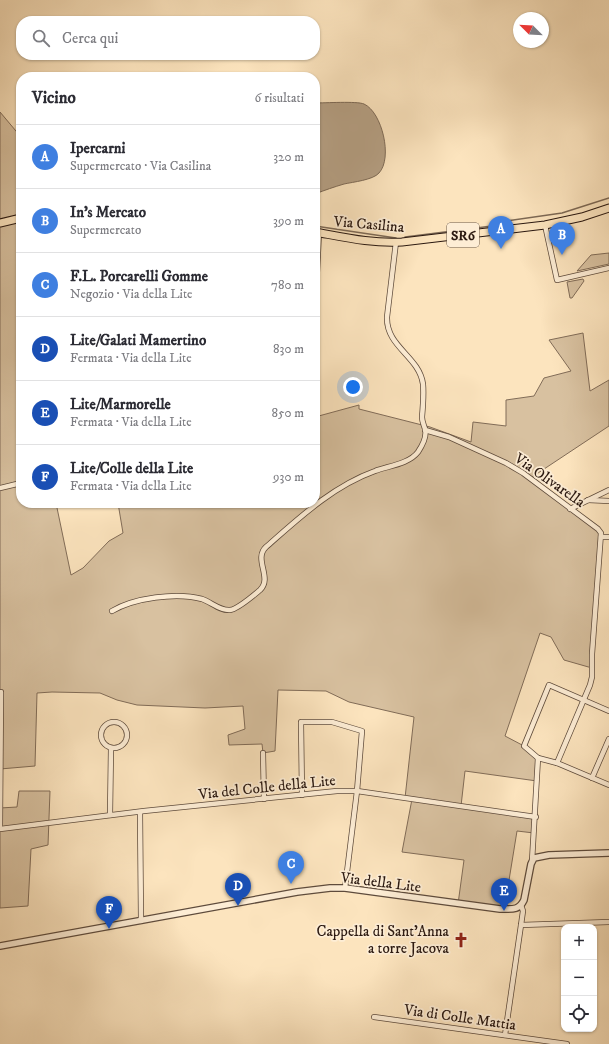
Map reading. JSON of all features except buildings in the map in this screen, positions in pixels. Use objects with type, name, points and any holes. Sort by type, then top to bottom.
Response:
[{"type":"main road","name":"Via Casilina","points":[[320,232],[368,240],[396,242],[545,225],[582,217],[609,208]]},
{"type":"main road","points":[[0,223],[16,219]]},
{"type":"street","points":[[545,225],[557,280],[609,268]]},
{"type":"street","points":[[320,503],[344,486],[369,473],[412,457],[418,452],[425,436],[422,420],[424,393],[420,374],[416,366],[393,340],[388,327],[387,317],[396,242]]},
{"type":"street","name":"Via Olivarella","points":[[425,430],[449,437],[506,463],[523,473],[570,509],[598,528],[601,537]]},
{"type":"street","points":[[0,488],[16,484]]},
{"type":"street","points":[[570,509],[609,490]]},
{"type":"street","points":[[586,500],[609,501]]},
{"type":"street","points":[[112,611],[129,603],[172,597],[199,598],[227,610],[237,607],[260,590],[263,586],[264,579],[261,555],[264,548],[313,508]]},
{"type":"street","points":[[557,763],[592,677],[592,654],[601,537],[609,537]]},
{"type":"street","points":[[609,711],[549,685],[524,746],[538,758],[557,763],[609,785]]},
{"type":"street","points":[[0,826],[1,692]]},
{"type":"street","points":[[112,722],[120,723],[126,729],[127,737],[123,744],[115,748],[110,748],[102,740],[101,732],[104,725],[112,722]]},
{"type":"street","points":[[302,796],[301,722],[332,722],[362,731],[357,791],[345,888]]},
{"type":"street","points":[[592,778],[609,739]]},
{"type":"street","points":[[110,748],[110,815]]},
{"type":"street","points":[[262,753],[264,799]]},
{"type":"street","points":[[506,1035],[523,912],[521,905],[525,895],[532,861],[536,817],[538,758]]},
{"type":"street","name":"Via del Colle della Lite","points":[[0,829],[110,815],[302,796],[337,791],[357,791],[536,817]]},
{"type":"street","points":[[140,812],[141,921]]},
{"type":"street","points":[[532,861],[534,858],[550,855],[609,853]]},
{"type":"street","name":"Via della Lite","points":[[0,946],[297,892],[330,888],[345,888],[500,909],[517,909],[521,905]]},
{"type":"street","points":[[521,925],[609,922]]},
{"type":"street","name":"Via di Colle Mattia","points":[[374,1017],[567,1044]]},
{"type":"shaded area","points":[[348,102],[364,104],[376,116],[384,136],[385,157],[383,166],[379,173],[368,179],[344,184],[320,192],[320,103]]},
{"type":"shaded area","points":[[0,112],[16,131],[16,508],[57,508],[71,575],[83,568],[109,541],[123,533],[119,508],[320,508],[320,416],[359,405],[359,409],[430,427],[471,442],[473,422],[506,426],[506,400],[534,396],[544,378],[571,371],[549,340],[583,333],[590,391],[609,380],[609,426],[532,477],[598,529],[601,537],[592,668],[564,660],[551,637],[540,633],[505,736],[524,746],[538,758],[537,781],[465,771],[461,806],[536,817],[534,833],[517,831],[504,911],[458,904],[464,860],[402,852],[412,799],[405,798],[414,717],[349,702],[326,691],[278,690],[275,751],[263,753],[262,744],[229,745],[228,735],[245,729],[243,706],[205,708],[137,705],[117,700],[100,693],[37,693],[35,766],[0,769]]},
{"type":"shaded area","points":[[609,253],[609,264],[577,271],[591,255]]},
{"type":"shaded area","points":[[583,279],[584,281],[572,298],[570,298],[567,282]]},
{"type":"shaded area","points":[[19,791],[50,791],[48,845],[31,849],[28,906],[0,908],[0,808],[17,807]]},
{"type":"waterway","points":[[405,237],[492,226],[500,222],[562,213],[609,198]]},
{"type":"waterway","points":[[320,227],[396,238]]},
{"type":"place","name":"Ipercarni","points":[[501,249]]},
{"type":"place","name":"In's Mercato","points":[[562,255]]},
{"type":"place","name":"F.L. Porcarelli Gomme","points":[[291,884]]},
{"type":"place","name":"Lite/Galati Mamertino","points":[[238,906]]},
{"type":"place","name":"Lite/Marmorelle","points":[[504,911]]},
{"type":"place","name":"Lite/Colle della Lite","points":[[109,929]]},
{"type":"place","name":"Cappella di Sant'Anna a torre Jacova","points":[[461,940]]}]
